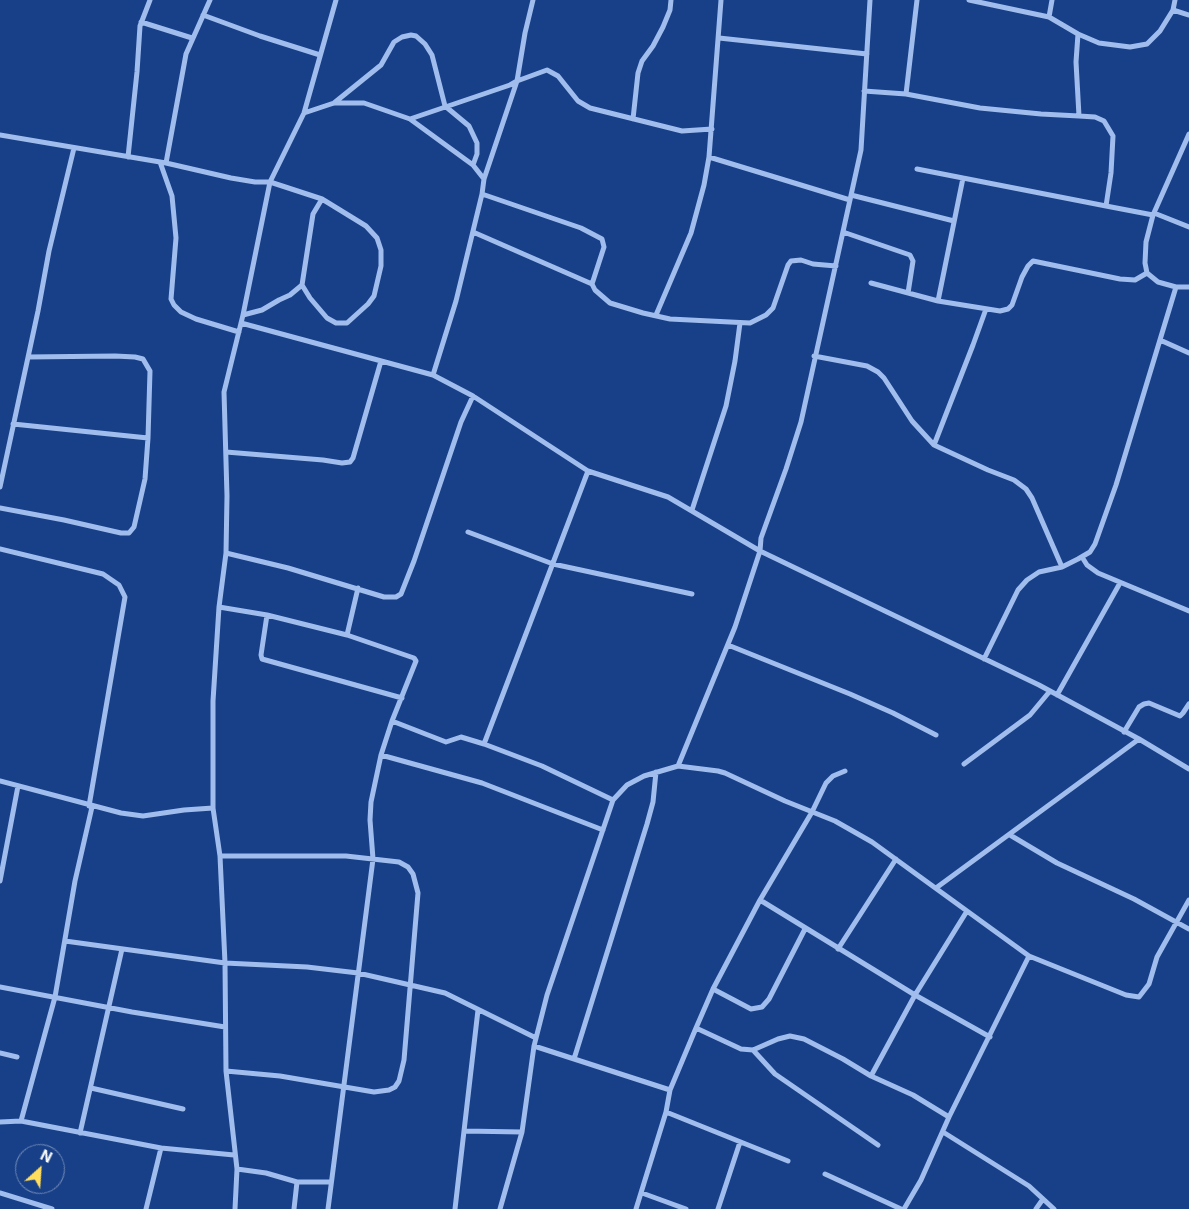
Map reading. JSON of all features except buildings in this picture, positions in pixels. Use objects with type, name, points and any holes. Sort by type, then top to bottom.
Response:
[{"type":"street","points":[[128,157],[141,22],[150,0]]},
{"type":"street","points":[[210,0],[186,54],[163,163],[172,196],[176,238],[171,299],[181,312],[196,319],[239,332]]},
{"type":"street","points":[[235,1209],[236,1169],[226,1071],[225,964],[220,856],[213,808],[213,701],[219,607],[226,553],[224,392],[244,314],[270,182],[304,113],[336,0]]},
{"type":"street","points":[[433,375],[456,301],[482,194],[484,178],[517,81],[533,0]]},
{"type":"street","points":[[633,120],[638,73],[642,62],[663,27],[670,10],[671,0]]},
{"type":"street","points":[[656,315],[692,233],[709,156],[721,0]]},
{"type":"street","points":[[678,766],[728,645],[760,551],[761,538],[801,422],[814,356],[861,150],[870,0]]},
{"type":"street","points":[[906,94],[917,0]]},
{"type":"street","points":[[969,0],[1049,17],[1078,34],[1099,43],[1130,47],[1147,44],[1160,31],[1173,10],[1175,0]]},
{"type":"street","points":[[1049,17],[1052,0]]},
{"type":"street","points":[[1173,10],[1189,15]]},
{"type":"street","points":[[203,15],[320,55]]},
{"type":"street","points":[[141,22],[192,38]]},
{"type":"street","points":[[1078,34],[1076,62],[1080,116]]},
{"type":"street","points":[[334,103],[380,65],[394,42],[402,37],[411,36],[420,39],[432,55],[445,106],[469,126],[477,143],[478,154],[473,165]]},
{"type":"street","points":[[718,38],[867,54]]},
{"type":"street","points":[[410,119],[510,85],[547,70],[558,76],[578,102],[584,106],[682,131],[712,128]]},
{"type":"street","points":[[864,91],[906,94],[980,108],[1095,117],[1104,121],[1113,136],[1111,173],[1106,206]]},
{"type":"street","points":[[304,113],[334,103],[364,103],[410,119],[473,165],[484,178]]},
{"type":"street","points":[[1189,134],[1154,214],[1146,242],[1145,263],[1147,273],[1158,282],[1176,287],[1189,287]]},
{"type":"street","points":[[0,135],[163,163],[231,178],[255,182],[270,182],[322,199],[366,226],[377,238],[381,250],[381,266],[374,296],[347,323],[336,323],[327,318],[302,285],[313,214],[322,199]]},
{"type":"street","points":[[0,485],[49,250],[74,148]]},
{"type":"street","points":[[709,156],[851,198],[954,221]]},
{"type":"street","points":[[917,169],[1154,214],[1189,227]]},
{"type":"street","points":[[938,301],[963,178]]},
{"type":"street","points":[[482,194],[581,228],[602,239],[604,246],[592,284]]},
{"type":"street","points":[[473,232],[592,284],[595,290],[610,303],[670,319],[750,323],[758,320],[773,308],[790,261],[800,260],[813,264],[836,266]]},
{"type":"street","points":[[842,232],[910,255],[913,261],[908,293]]},
{"type":"street","points":[[871,283],[938,301],[1000,311],[1008,309],[1015,300],[1028,266],[1033,261],[1120,279],[1135,280],[1147,273]]},
{"type":"street","points":[[244,314],[262,310],[290,295],[302,285]]},
{"type":"street","points":[[984,659],[1018,590],[1027,580],[1039,572],[1062,566],[1082,557],[1090,552],[1100,535],[1176,287]]},
{"type":"street","points":[[934,445],[974,345],[986,309]]},
{"type":"street","points":[[241,323],[433,375],[473,396],[588,470],[668,497],[760,551],[1050,691],[1139,739],[1189,769]]},
{"type":"street","points":[[692,510],[726,406],[736,361],[740,323]]},
{"type":"street","points":[[1160,340],[1189,353]]},
{"type":"street","points":[[0,508],[121,533],[129,533],[134,528],[145,479],[150,370],[144,360],[135,357],[115,356],[28,357]]},
{"type":"street","points":[[814,356],[867,366],[878,372],[884,378],[912,421],[934,445],[1014,480],[1026,489],[1032,498],[1062,566]]},
{"type":"street","points":[[226,452],[323,460],[342,464],[350,462],[353,458],[381,361]]},
{"type":"street","points":[[226,553],[358,588],[384,597],[396,597],[401,594],[461,422],[473,396]]},
{"type":"street","points":[[13,424],[148,438]]},
{"type":"street","points":[[484,744],[588,470]]},
{"type":"street","points":[[468,532],[553,564],[692,594]]},
{"type":"street","points":[[0,549],[103,574],[119,585],[125,597],[90,806],[55,997],[22,1121]]},
{"type":"street","points":[[1082,557],[1087,565],[1098,572],[1189,611]]},
{"type":"street","points":[[1057,695],[1120,583]]},
{"type":"street","points":[[347,635],[358,588]]},
{"type":"street","points":[[219,607],[267,615],[347,635],[414,658],[416,661],[392,721],[381,755],[371,802],[370,820],[373,859],[328,1209]]},
{"type":"street","points":[[267,615],[260,655],[262,659],[402,698]]},
{"type":"street","points":[[728,645],[850,694],[936,735]]},
{"type":"street","points":[[964,764],[1030,715],[1050,691]]},
{"type":"street","points":[[1124,732],[1139,707],[1144,704],[1149,702],[1180,716],[1189,704]]},
{"type":"street","points":[[392,721],[446,742],[461,738],[484,744],[542,766],[613,800]]},
{"type":"street","points":[[936,888],[1139,739]]},
{"type":"street","points":[[381,755],[482,783],[603,830]]},
{"type":"street","points":[[500,1209],[522,1132],[534,1046],[547,995],[613,800],[627,785],[644,776],[678,766],[725,773],[835,821],[872,842],[1029,956],[1126,995],[1139,997],[1149,984],[1158,957],[1189,900]]},
{"type":"street","points":[[636,1209],[666,1112],[670,1090],[713,989],[760,900],[812,812],[826,783],[833,776],[845,771]]},
{"type":"street","points":[[574,1059],[647,824],[653,802],[656,772]]},
{"type":"street","points":[[0,781],[121,814],[143,816],[213,808]]},
{"type":"street","points":[[0,881],[18,786]]},
{"type":"street","points":[[1010,835],[1057,863],[1100,882],[1189,929]]},
{"type":"street","points":[[220,856],[346,856],[399,862],[408,867],[416,883],[418,893],[404,1060],[399,1081],[395,1087],[389,1090],[374,1092],[280,1076],[226,1071]]},
{"type":"street","points":[[838,949],[896,859]]},
{"type":"street","points":[[760,900],[915,995],[990,1037]]},
{"type":"street","points":[[871,1076],[915,995],[967,911]]},
{"type":"street","points":[[713,989],[751,1010],[762,1007],[770,999],[805,929]]},
{"type":"street","points":[[65,941],[225,964],[307,967],[358,973],[445,993],[536,1038]]},
{"type":"street","points":[[80,1132],[110,1008],[122,949]]},
{"type":"street","points":[[825,1174],[902,1209],[921,1180],[949,1117],[1029,956]]},
{"type":"street","points":[[0,987],[110,1008],[225,1026]]},
{"type":"street","points":[[455,1209],[478,1010]]},
{"type":"street","points":[[696,1028],[741,1049],[753,1050],[790,1036],[804,1040],[821,1047],[871,1076],[913,1095],[949,1117]]},
{"type":"street","points":[[534,1046],[670,1090]]},
{"type":"street","points":[[753,1050],[775,1074],[878,1145]]},
{"type":"street","points":[[0,1053],[16,1057]]},
{"type":"street","points":[[91,1088],[183,1110]]},
{"type":"street","points":[[666,1112],[788,1162]]},
{"type":"street","points":[[0,1122],[22,1121],[161,1148],[234,1155]]},
{"type":"street","points":[[464,1131],[522,1132]]},
{"type":"street","points":[[943,1132],[1029,1186],[1054,1209]]},
{"type":"street","points":[[718,1209],[740,1142]]},
{"type":"street","points":[[146,1209],[161,1148]]},
{"type":"street","points":[[236,1169],[266,1173],[297,1182],[330,1182]]},
{"type":"street","points":[[294,1209],[297,1182]]},
{"type":"street","points":[[0,1193],[52,1209]]},
{"type":"street","points":[[642,1193],[686,1209]]},
{"type":"street","points":[[1036,1209],[1043,1199]]}]
